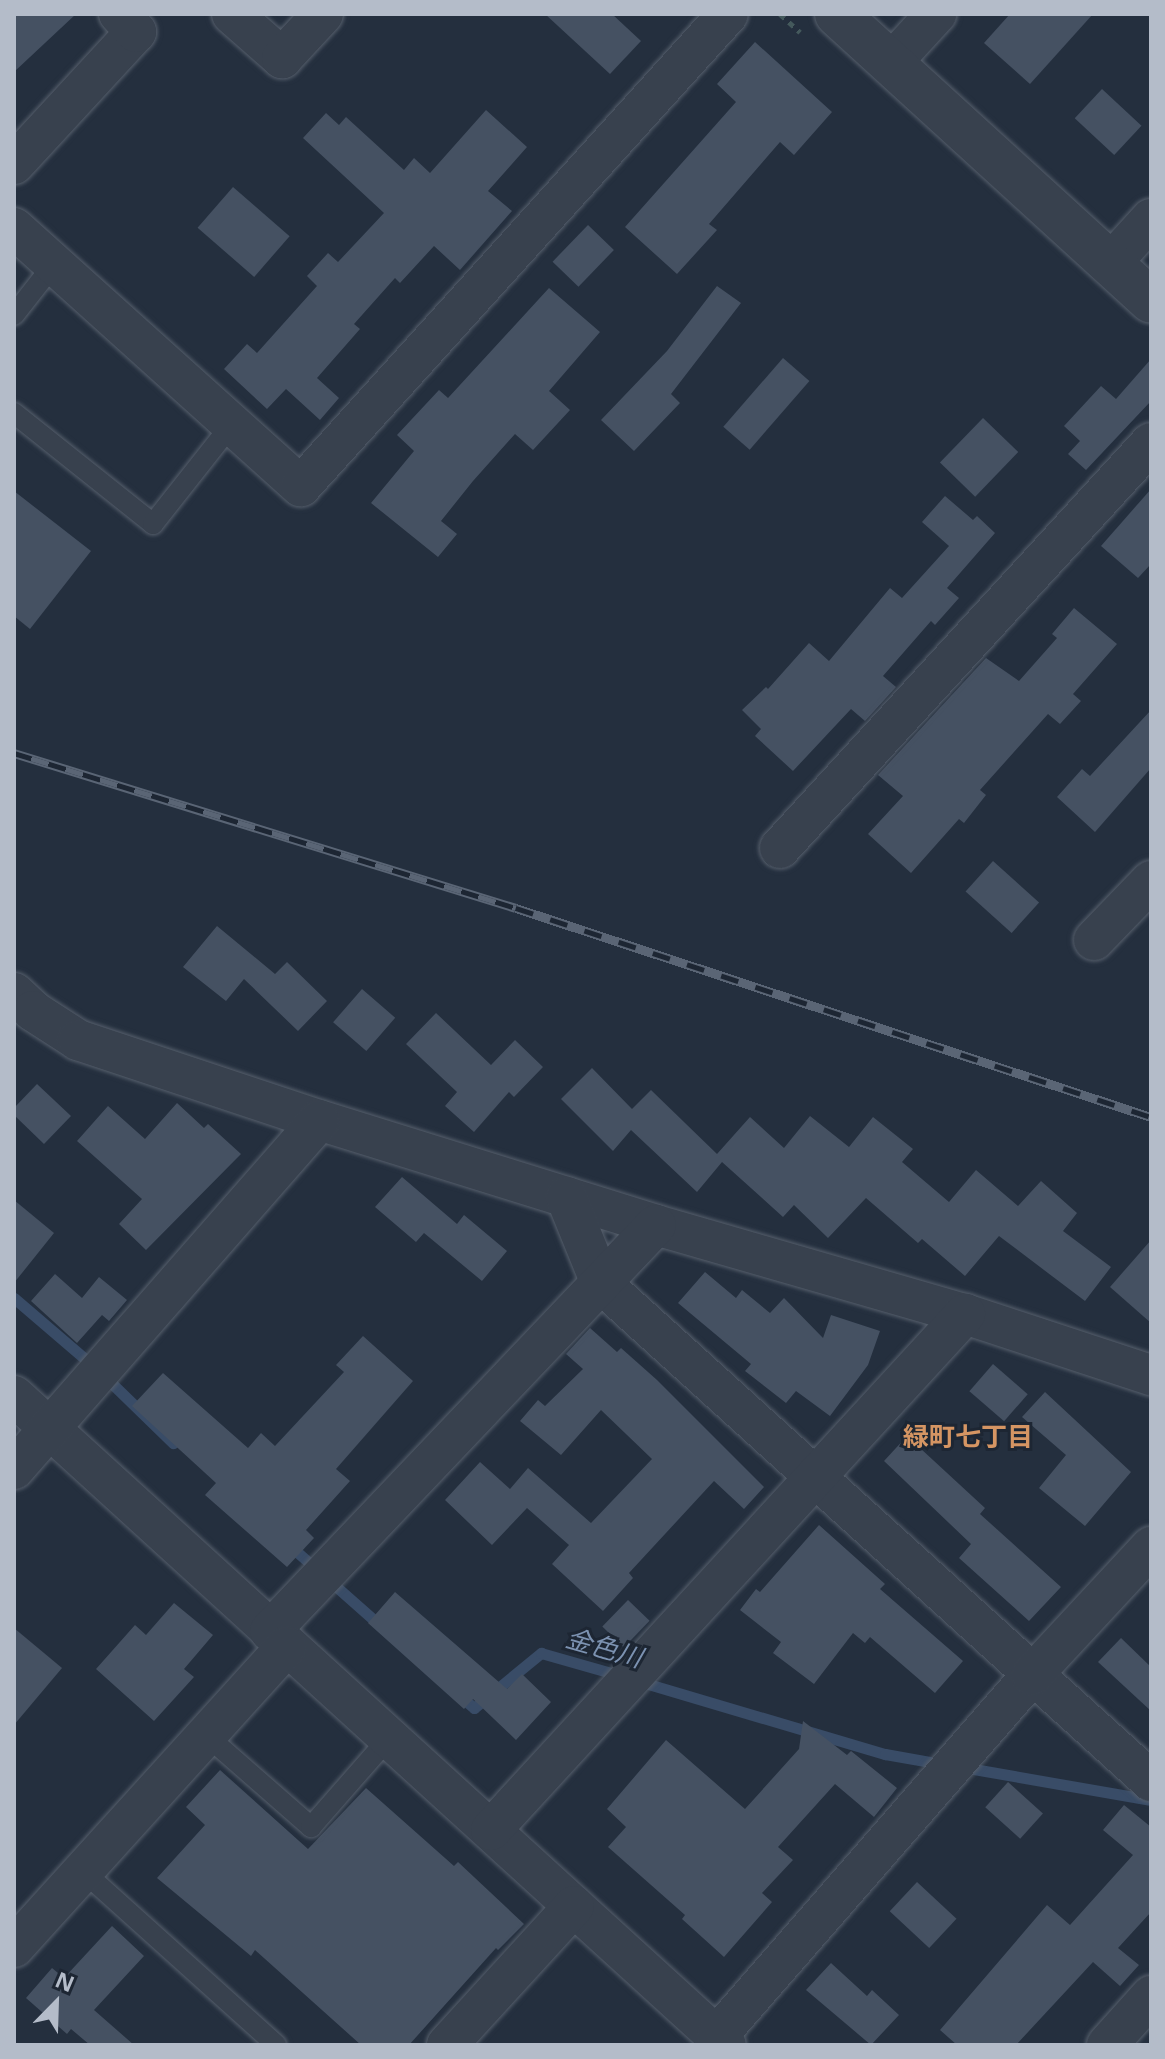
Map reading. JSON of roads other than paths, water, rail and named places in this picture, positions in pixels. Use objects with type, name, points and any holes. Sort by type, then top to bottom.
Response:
[{"type":"street","points":[[232,14],[282,58],[323,14]]},
{"type":"street","points":[[14,228],[301,486],[728,14]]},
{"type":"street","points":[[837,14],[1151,301]]},
{"type":"street","points":[[891,63],[936,14]]},
{"type":"street","points":[[14,164],[136,20]]},
{"type":"street","points":[[1110,264],[1151,219]]},
{"type":"street","points":[[780,848],[1151,443]]},
{"type":"street","points":[[1094,940],[1151,881]]},
{"type":"street","points":[[20,1011],[78,1040],[319,1120],[656,1225],[965,1314],[1151,1375]]},
{"type":"street","points":[[14,1469],[319,1120]]},
{"type":"street","points":[[566,1197],[601,1283],[1151,1781]]},
{"type":"street","points":[[15,1944],[206,1735],[278,1639],[656,1225]]},
{"type":"street","points":[[491,1830],[965,1314]]},
{"type":"street","points":[[14,1396],[722,2041],[1032,1675],[1151,1547]]},
{"type":"street","points":[[447,2045],[574,1906]]},
{"type":"street","points":[[1107,2045],[1151,1996]]},
{"type":"lane","points":[[14,315],[54,264]]},
{"type":"lane","points":[[14,413],[153,524],[232,424]]},
{"type":"lane","points":[[206,1735],[311,1827],[389,1738]]},
{"type":"lane","points":[[83,1871],[276,2045]]},
{"type":"waterway","name":"金色川","points":[[14,1298],[98,1370],[173,1443]]},
{"type":"waterway","name":"金色川","points":[[288,1544],[383,1628]]},
{"type":"waterway","name":"金色川","points":[[459,1695],[474,1708],[541,1653],[622,1676]]},
{"type":"waterway","name":"金色川","points":[[638,1681],[885,1754],[942,1764]]},
{"type":"waterway","name":"金色川","points":[[962,1767],[1151,1800]]},
{"type":"railway","points":[[14,753],[516,908],[1151,1117]]},
{"type":"district","name":"緑町七丁目","points":[[968,1437]]}]
